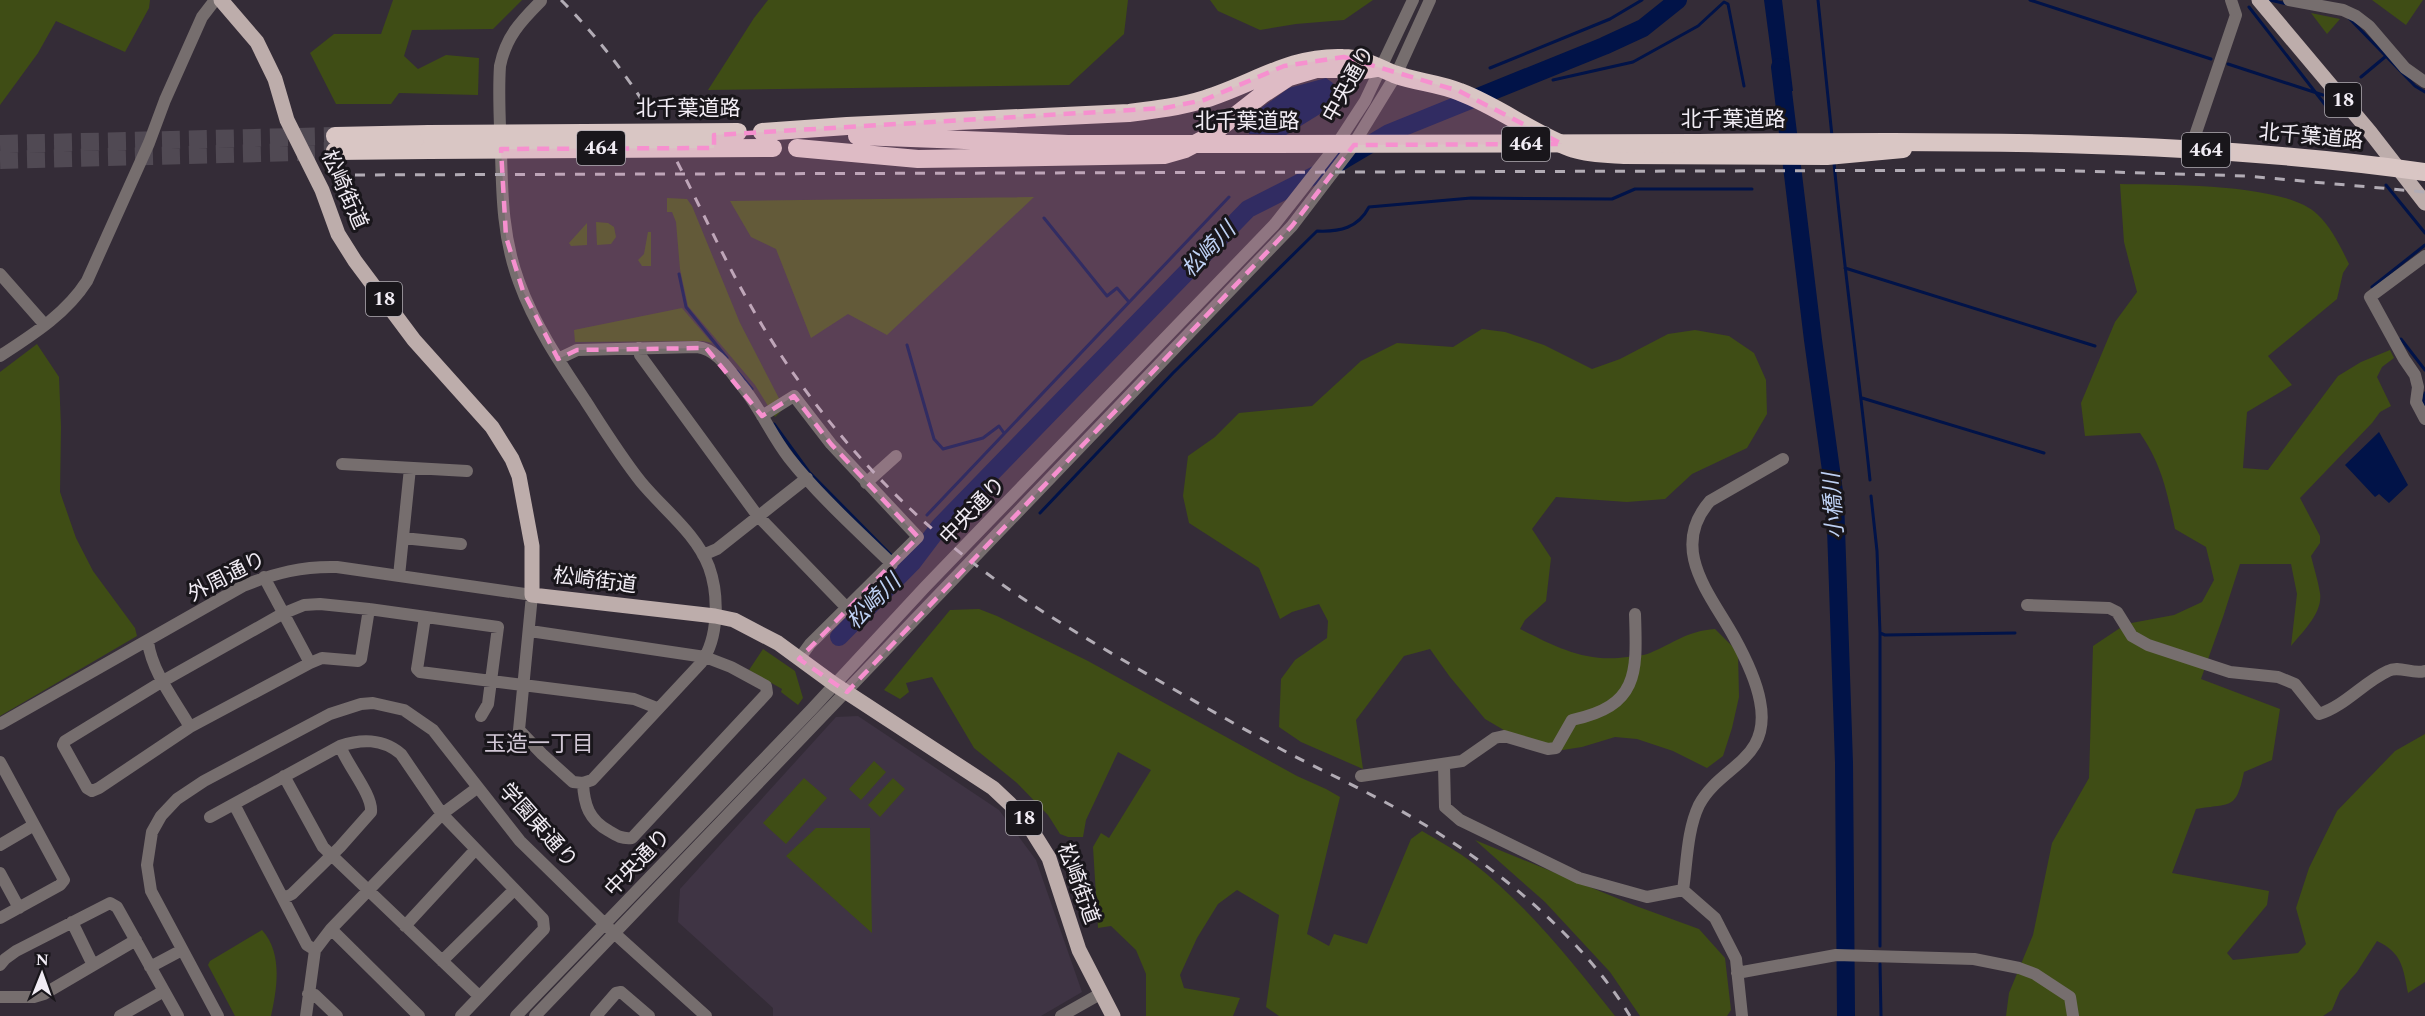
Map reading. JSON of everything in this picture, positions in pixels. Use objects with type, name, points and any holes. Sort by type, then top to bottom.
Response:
[{"type":"highway","points":[[762,132],[1063,116],[1165,108],[1204,100],[1251,82],[1284,66],[1312,59],[1344,57],[1369,62],[1388,71],[1459,91],[1490,105],[1540,134],[1575,149],[1602,154],[1827,156],[1985,142]]},
{"type":"highway","points":[[797,148],[918,159],[1066,150],[1141,156],[1164,154],[1185,149],[1208,137],[1288,77],[1316,69],[1352,72],[1388,71]]},
{"type":"highway","name":"北千葉道路","points":[[335,143],[738,132],[1040,143],[1066,150],[1417,145],[1985,142],[2183,148],[2367,164],[2425,172]]},
{"type":"highway","name":"北千葉道路","points":[[429,142],[773,148],[987,147],[1040,143]]},
{"type":"main road","name":"松崎街道","points":[[221,0],[257,42],[275,79],[287,120],[322,190],[338,234],[355,261],[414,340],[492,427],[513,459],[519,476],[532,546],[532,595],[734,620],[763,633],[834,684],[993,788],[1024,818],[1049,858],[1069,924],[1100,994],[1113,1016]]},
{"type":"main road","name":"18","points":[[2261,1],[2370,132],[2425,203]]},
{"type":"street","points":[[0,356],[45,325],[80,293],[93,271],[197,28],[215,0]]},
{"type":"street","name":"中央通り","points":[[1388,71],[1413,0]]},
{"type":"street","name":"中央通り","points":[[516,1016],[610,928],[847,692],[1305,209],[1350,150],[1370,104],[1430,0]]},
{"type":"street","points":[[2187,159],[2236,15],[2231,0]]},
{"type":"street","points":[[2289,0],[2343,10],[2356,16],[2369,26],[2405,68],[2425,82]]},
{"type":"street","points":[[532,595],[519,730],[573,782],[583,783],[592,780],[705,657],[715,616],[713,582],[703,555],[694,541],[642,483],[610,440],[558,359],[518,281],[506,237],[502,207],[500,66],[504,47],[513,32],[541,2]]},
{"type":"street","name":"中央通り","points":[[535,1016],[610,928],[834,684],[1274,225],[1370,104]]},
{"type":"street","points":[[2425,256],[2370,297],[2404,359],[2411,367],[2418,387],[2416,402],[2425,419]]},
{"type":"street","points":[[0,274],[45,325]]},
{"type":"street","points":[[639,348],[640,356],[757,515],[847,608]]},
{"type":"street","points":[[558,359],[577,350],[706,348],[714,353],[740,383],[775,439],[807,478],[892,564]]},
{"type":"street","points":[[762,416],[794,396],[831,444],[918,537],[810,644],[799,659]]},
{"type":"street","points":[[866,483],[896,456]]},
{"type":"street","points":[[1683,890],[1693,821],[1699,806],[1707,792],[1745,759],[1756,743],[1762,714],[1761,702],[1751,672],[1697,573],[1693,555],[1693,535],[1701,512],[1710,501],[1783,459]]},
{"type":"street","points":[[342,464],[467,471]]},
{"type":"street","points":[[399,576],[410,468]]},
{"type":"street","points":[[703,555],[717,549],[757,515],[807,478]]},
{"type":"street","points":[[403,538],[461,544]]},
{"type":"street","name":"外周通り","points":[[0,724],[243,586],[283,571],[318,566],[337,567],[532,595]]},
{"type":"street","points":[[264,577],[309,663]]},
{"type":"street","points":[[369,609],[361,659],[358,661],[322,658],[309,663],[190,727],[99,788],[92,790],[87,788],[63,746],[66,741],[164,681],[282,614],[304,605],[369,609],[498,627],[488,704],[480,716]]},
{"type":"street","points":[[2027,605],[2109,608],[2116,612],[2132,636],[2148,645],[2230,672],[2285,679],[2295,684],[2319,714],[2368,685],[2388,670],[2418,673],[2425,671]]},
{"type":"street","points":[[1361,776],[1462,761],[1495,738],[1504,736],[1548,749],[1556,748],[1572,720],[1606,708],[1629,687],[1635,671],[1635,614]]},
{"type":"street","points":[[425,617],[417,663],[417,669],[420,672],[634,699],[657,708]]},
{"type":"street","points":[[530,632],[705,657],[746,674],[766,686],[767,693],[632,838],[621,838],[597,824],[592,818],[584,795],[583,783]]},
{"type":"street","points":[[148,642],[149,651],[190,727]]},
{"type":"street","name":"学園東通り","points":[[182,950],[151,891],[147,866],[152,832],[160,816],[188,791],[330,714],[361,704],[385,704],[404,710],[433,730],[520,841],[706,1016]]},
{"type":"street","points":[[210,817],[340,746],[358,740],[393,747],[442,814],[543,919],[544,929],[461,1016]]},
{"type":"street","points":[[284,898],[292,894],[332,855],[371,813],[372,806],[345,760],[340,746]]},
{"type":"street","points":[[1443,765],[1445,807],[1460,820],[1579,878],[1647,897],[1683,890]]},
{"type":"street","points":[[0,918],[60,885],[64,880],[1,768]]},
{"type":"street","points":[[284,776],[323,847],[479,996]]},
{"type":"street","points":[[306,1016],[315,950],[331,929],[442,814],[477,788]]},
{"type":"street","points":[[234,804],[307,945],[315,950]]},
{"type":"street","points":[[0,845],[34,825]]},
{"type":"street","points":[[405,926],[475,850]]},
{"type":"street","points":[[0,873],[19,908]]},
{"type":"street","points":[[442,961],[514,890]]},
{"type":"street","points":[[1683,890],[1715,918],[1736,959],[1742,1016]]},
{"type":"street","points":[[0,965],[16,951],[110,903],[117,907],[178,1016]]},
{"type":"street","points":[[72,922],[93,965]]},
{"type":"street","points":[[331,929],[419,1016]]},
{"type":"street","points":[[0,998],[33,998],[44,994],[136,940]]},
{"type":"street","points":[[150,967],[182,950],[218,1016]]},
{"type":"street","points":[[1737,973],[1836,955],[1870,954],[1974,959],[2019,968],[2035,974],[2070,997],[2073,1016]]},
{"type":"street","points":[[122,1015],[164,991]]},
{"type":"street","points":[[596,1016],[616,993],[621,992],[649,1016]]},
{"type":"street","points":[[308,994],[315,995],[337,1016]]},
{"type":"street","points":[[1066,1015],[1100,994]]},
{"type":"highlighted area","points":[[1344,57],[1459,91],[1562,144],[1354,145],[1292,226],[847,692],[799,659],[918,537],[831,444],[794,396],[762,416],[706,348],[577,350],[558,359],[523,291],[506,237],[501,149],[714,148],[714,135],[1165,108],[1204,100],[1284,66]]},
{"type":"shaded area","points":[[1764,0],[1782,0],[1793,91],[1776,91]]},
{"type":"shaded area","points":[[1326,78],[1333,83],[1334,91],[1320,114],[1286,135],[1249,134],[1249,117],[1289,88]]},
{"type":"shaded area","points":[[2379,432],[2408,485],[2389,503],[2379,494],[2375,497],[2345,465]]},
{"type":"shaded area","points":[[858,716],[999,810],[1036,860],[1082,992],[1041,1016],[773,1016],[773,1008],[678,922],[680,889],[836,717]]},
{"type":"green space","points":[[0,0],[150,0],[149,8],[125,52],[56,21],[38,53],[0,105]]},
{"type":"green space","points":[[393,0],[522,0],[493,29],[412,30],[404,56],[418,69],[446,55],[479,58],[478,95],[399,93],[391,104],[336,104],[310,53],[334,34],[381,34]]},
{"type":"green space","points":[[768,0],[1128,0],[1124,34],[1069,85],[708,90]]},
{"type":"green space","points":[[1210,0],[1373,0],[1344,20],[1260,30],[1218,11]]},
{"type":"green space","points":[[2372,0],[2423,0],[2406,25]]},
{"type":"green space","points":[[2311,13],[2340,19],[2327,34]]},
{"type":"green space","points":[[2120,184],[2224,188],[2279,196],[2301,204],[2317,214],[2335,237],[2349,264],[2343,273],[2337,299],[2268,356],[2292,385],[2247,412],[2243,468],[2268,470],[2338,376],[2361,362],[2390,350],[2394,358],[2382,367],[2377,377],[2391,406],[2380,412],[2300,498],[2320,536],[2320,543],[2311,556],[2320,600],[2311,622],[2291,646],[2297,594],[2291,564],[2240,564],[2201,679],[2280,709],[2272,760],[2244,772],[2235,799],[2225,805],[2196,809],[2172,873],[2269,891],[2267,905],[2227,953],[2233,960],[2298,953],[2306,944],[2296,908],[2309,868],[2337,811],[2395,751],[2425,734],[2425,982],[2408,993],[2400,962],[2392,951],[2377,941],[2357,972],[2340,991],[2332,1010],[2323,1016],[2006,1016],[2009,993],[2033,935],[2052,843],[2089,778],[2093,646],[2126,624],[2174,615],[2202,602],[2214,580],[2206,547],[2175,529],[2159,468],[2140,433],[2085,436],[2081,403],[2115,322],[2137,292],[2124,242]]},
{"type":"green space","points":[[1034,197],[887,335],[848,314],[811,338],[776,249],[751,237],[730,201]]},
{"type":"green space","points":[[667,198],[687,199],[692,206],[740,323],[784,408],[775,417],[755,385],[688,306],[680,269],[676,222],[672,212],[667,212]]},
{"type":"green space","points":[[596,222],[608,223],[614,227],[616,237],[611,244],[597,245]]},
{"type":"green space","points":[[587,223],[587,245],[571,246],[569,243]]},
{"type":"green space","points":[[648,232],[651,232],[651,266],[642,266],[638,260],[644,254]]},
{"type":"green space","points":[[682,308],[712,343],[703,341],[575,342],[574,330]]},
{"type":"green space","points":[[1482,329],[1505,332],[1544,345],[1592,369],[1620,359],[1668,334],[1695,330],[1729,336],[1754,353],[1766,380],[1767,414],[1747,448],[1692,474],[1665,499],[1627,502],[1556,497],[1532,529],[1551,558],[1546,601],[1525,620],[1520,629],[1572,652],[1598,658],[1612,658],[1647,654],[1688,635],[1715,629],[1738,652],[1739,697],[1723,756],[1707,768],[1673,751],[1637,739],[1615,737],[1582,747],[1543,753],[1485,719],[1430,649],[1404,656],[1356,720],[1363,769],[1301,742],[1279,727],[1281,679],[1295,660],[1327,638],[1328,621],[1319,604],[1292,612],[1280,619],[1259,568],[1189,523],[1183,496],[1188,456],[1215,437],[1239,413],[1312,406],[1361,361],[1397,343],[1453,347]]},
{"type":"green space","points":[[37,344],[59,377],[60,492],[76,538],[93,571],[135,628],[137,636],[0,716],[0,372]]},
{"type":"green space","points":[[979,609],[1088,661],[1297,776],[1340,797],[1307,934],[1329,946],[1334,934],[1367,944],[1411,839],[1422,831],[1473,863],[1512,897],[1566,955],[1615,1016],[1279,1016],[1266,1007],[1279,915],[1237,890],[1218,904],[1197,938],[1180,975],[1184,988],[1240,998],[1233,1016],[1146,1016],[1146,974],[1136,950],[1111,926],[1098,928],[1093,847],[1101,833],[1109,838],[1151,770],[1118,752],[1086,820],[1083,837],[1068,837],[1060,834],[1048,815],[1017,783],[974,748],[932,677],[906,683],[909,692],[900,699],[884,690],[950,610]]},
{"type":"green space","points":[[763,649],[795,671],[803,698],[798,705],[781,692],[782,689],[749,670]]},
{"type":"green space","points":[[874,761],[886,772],[861,800],[849,789]]},
{"type":"green space","points":[[804,778],[827,798],[786,844],[763,823]]},
{"type":"green space","points":[[893,778],[905,789],[880,817],[868,805]]},
{"type":"green space","points":[[816,828],[870,828],[872,933],[786,856]]},
{"type":"green space","points":[[1475,840],[1636,906],[1699,929],[1725,958],[1731,1010],[1727,1016],[1640,1016],[1610,972],[1545,902]]},
{"type":"green space","points":[[262,930],[269,939],[276,960],[277,972],[271,1016],[235,1016],[208,965],[210,961]]},
{"type":"waterway","points":[[1490,68],[1610,19],[1642,0]]},
{"type":"waterway","name":"松崎川","points":[[839,637],[912,563],[940,526],[1248,209],[1335,165],[1389,133],[1643,28],[1678,0]]},
{"type":"waterway","points":[[1818,0],[1832,136]]},
{"type":"waterway","points":[[2030,0],[2211,59]]},
{"type":"waterway","points":[[2270,0],[2287,4]]},
{"type":"waterway","points":[[1553,80],[1633,62],[1698,26],[1724,2],[1728,4],[1744,86]]},
{"type":"waterway","points":[[2249,7],[2330,111]]},
{"type":"waterway","points":[[2349,18],[2415,86],[2425,92]]},
{"type":"waterway","points":[[2361,77],[2385,57]]},
{"type":"waterway","points":[[2228,64],[2323,95]]},
{"type":"waterway","name":"小橋川","points":[[1780,67],[1835,499],[1844,763],[1846,1016]]},
{"type":"waterway","points":[[1834,163],[1870,480]]},
{"type":"waterway","points":[[2386,185],[2425,233]]},
{"type":"waterway","points":[[1040,513],[1173,373],[1317,231],[1333,231],[1348,227],[1359,220],[1369,207],[1471,198],[1612,199],[1635,189],[1752,189]]},
{"type":"waterway","points":[[927,515],[1229,197]]},
{"type":"waterway","points":[[1044,218],[1107,296],[1117,288],[1129,302]]},
{"type":"waterway","points":[[2372,287],[2425,245]]},
{"type":"waterway","points":[[1845,268],[2095,346]]},
{"type":"waterway","points":[[679,274],[686,307],[727,358]]},
{"type":"waterway","points":[[2401,339],[2425,370]]},
{"type":"waterway","points":[[907,345],[934,439],[943,449],[983,438],[999,426],[1004,433]]},
{"type":"waterway","points":[[737,371],[752,389]]},
{"type":"waterway","points":[[2425,393],[2423,402],[2425,405]]},
{"type":"waterway","points":[[1862,398],[2044,453]]},
{"type":"waterway","points":[[774,424],[809,472],[891,555]]},
{"type":"waterway","points":[[1871,496],[1877,551],[1880,633],[1885,635],[2015,633]]},
{"type":"waterway","points":[[1880,633],[1880,946]]},
{"type":"waterway","points":[[1880,964],[1881,1016]]},
{"type":"tunnel","points":[[0,144],[335,136]]},
{"type":"tunnel","points":[[0,160],[335,151]]},
{"type":"railway","points":[[561,0],[604,48],[643,102],[676,159],[748,301],[789,367],[812,399],[861,458],[916,514],[991,577],[1064,625],[1254,734],[1404,813],[1479,861],[1508,883],[1563,932],[1588,959],[1630,1016]]},
{"type":"railway","points":[[335,175],[2044,170],[2246,176],[2425,192]]},
{"type":"district","name":"玉造一丁目","points":[[539,744]]}]
